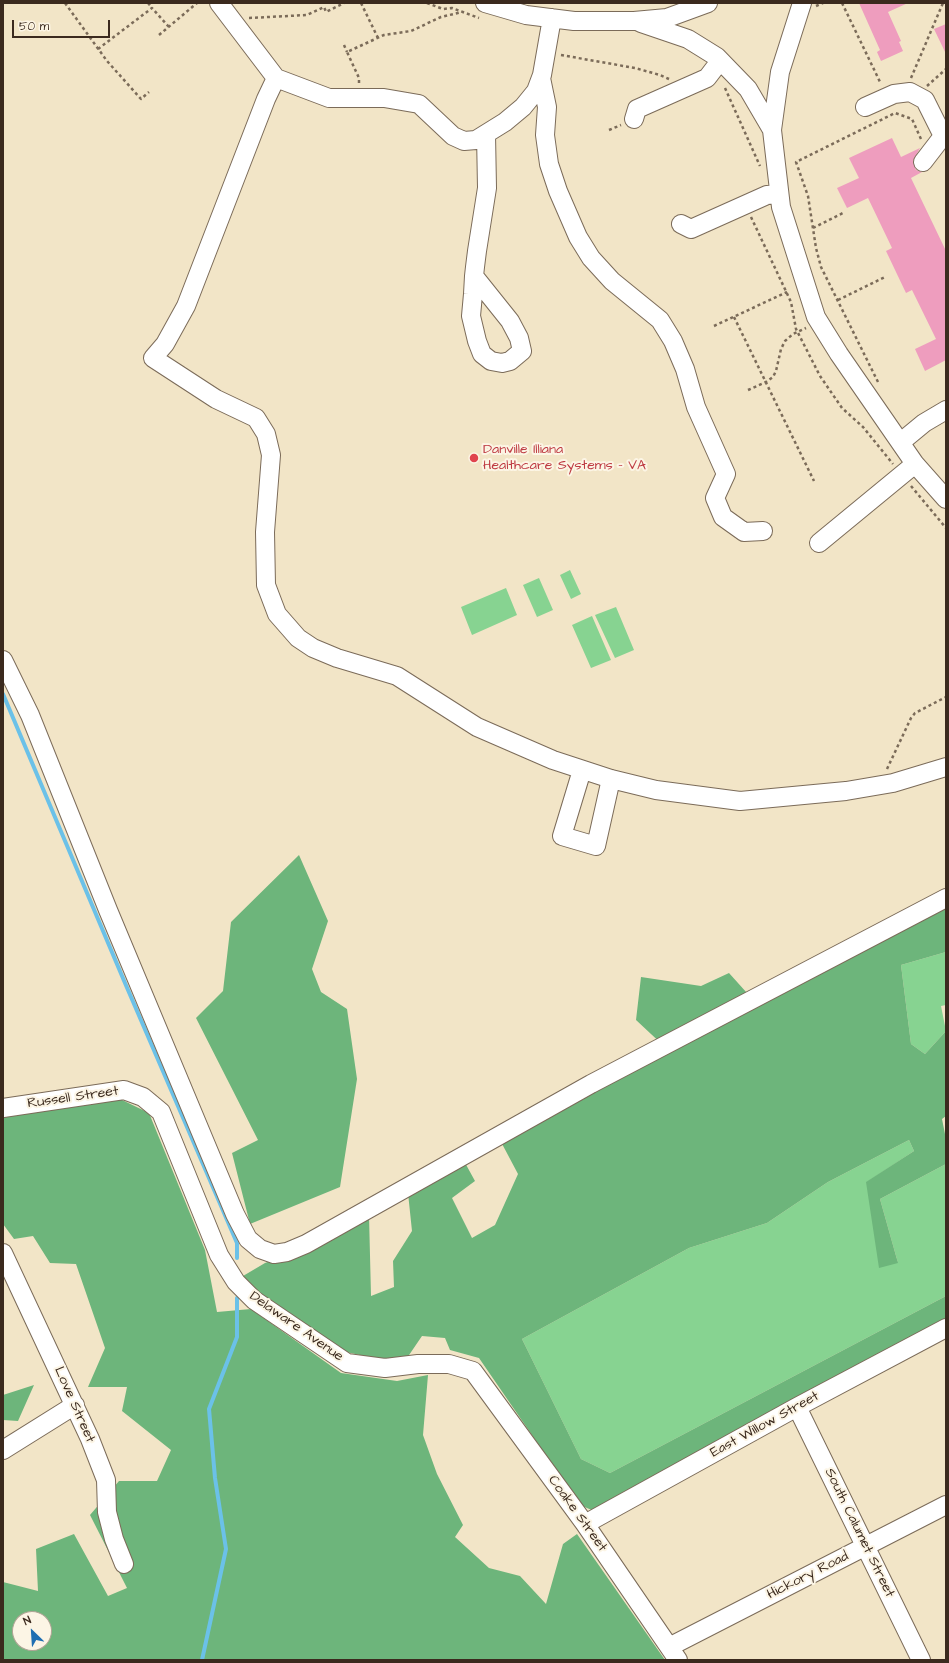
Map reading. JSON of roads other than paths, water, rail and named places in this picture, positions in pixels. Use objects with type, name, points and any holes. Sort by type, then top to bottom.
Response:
[{"type":"street","points":[[219,3],[276,78],[329,98],[384,98],[419,104],[453,136],[464,141],[476,140],[506,122],[536,91],[541,78],[552,18]]},
{"type":"street","points":[[484,11],[574,21],[634,21],[667,18],[708,3]]},
{"type":"street","points":[[802,3],[780,72],[772,130],[780,207],[816,316],[839,354],[915,464],[944,493]]},
{"type":"street","points":[[634,21],[688,39],[720,61],[748,89],[772,130]]},
{"type":"street","points":[[634,119],[637,109],[707,78],[720,61]]},
{"type":"street","points":[[276,78],[266,99],[186,306],[165,344],[153,358],[216,398],[256,418],[266,434],[271,455],[265,532],[266,585],[277,614],[298,638],[313,648],[337,658],[397,676],[477,727],[582,770],[656,790],[740,801],[846,791],[893,783],[946,768]]},
{"type":"street","points":[[541,78],[547,107],[545,135],[549,164],[558,191],[578,237],[591,258],[612,281],[660,320],[673,341],[685,369],[696,408],[726,474],[715,498],[723,517],[744,532],[763,531]]},
{"type":"street","points":[[865,107],[896,95],[910,92],[925,100],[945,136],[926,158]]},
{"type":"street","points":[[474,276],[487,188],[486,134]]},
{"type":"street","points":[[681,224],[691,229],[767,195],[779,194]]},
{"type":"street","points":[[901,442],[924,423],[946,410]]},
{"type":"street","points":[[819,542],[915,464]]},
{"type":"street","points":[[3,660],[30,715],[108,910],[235,1214],[248,1239],[260,1249],[274,1254],[287,1252],[306,1244],[591,1084],[946,898]]},
{"type":"street","points":[[582,770],[562,836],[596,846],[611,779]]},
{"type":"street","name":"Russell Street","points":[[3,1108],[124,1090],[143,1097]]},
{"type":"street","name":"Delaware Avenue","points":[[143,1097],[161,1112],[219,1255],[236,1282],[254,1300],[348,1363],[385,1368],[418,1364],[449,1364],[473,1371]]},
{"type":"street","name":"Love Street","points":[[3,1253],[75,1405],[106,1480],[107,1512],[114,1539],[124,1564]]},
{"type":"street","name":"East Willow Street","points":[[585,1524],[797,1407],[946,1328]]},
{"type":"street","name":"Coake Street","points":[[473,1371],[585,1524],[674,1654]]},
{"type":"street","points":[[3,1450],[75,1405]]},
{"type":"street","name":"South Calumet Street","points":[[797,1407],[921,1660]]},
{"type":"street","name":"Hickory Road","points":[[674,1654],[865,1546],[946,1505]]},
{"type":"waterway","points":[[3,694],[237,1243],[237,1258]]},
{"type":"waterway","points":[[202,1660],[226,1549],[215,1478],[209,1409],[237,1337],[237,1298]]},
{"type":"place","name":"Danville Illiana Healthcare Systems - VA","points":[[474,458]]}]
